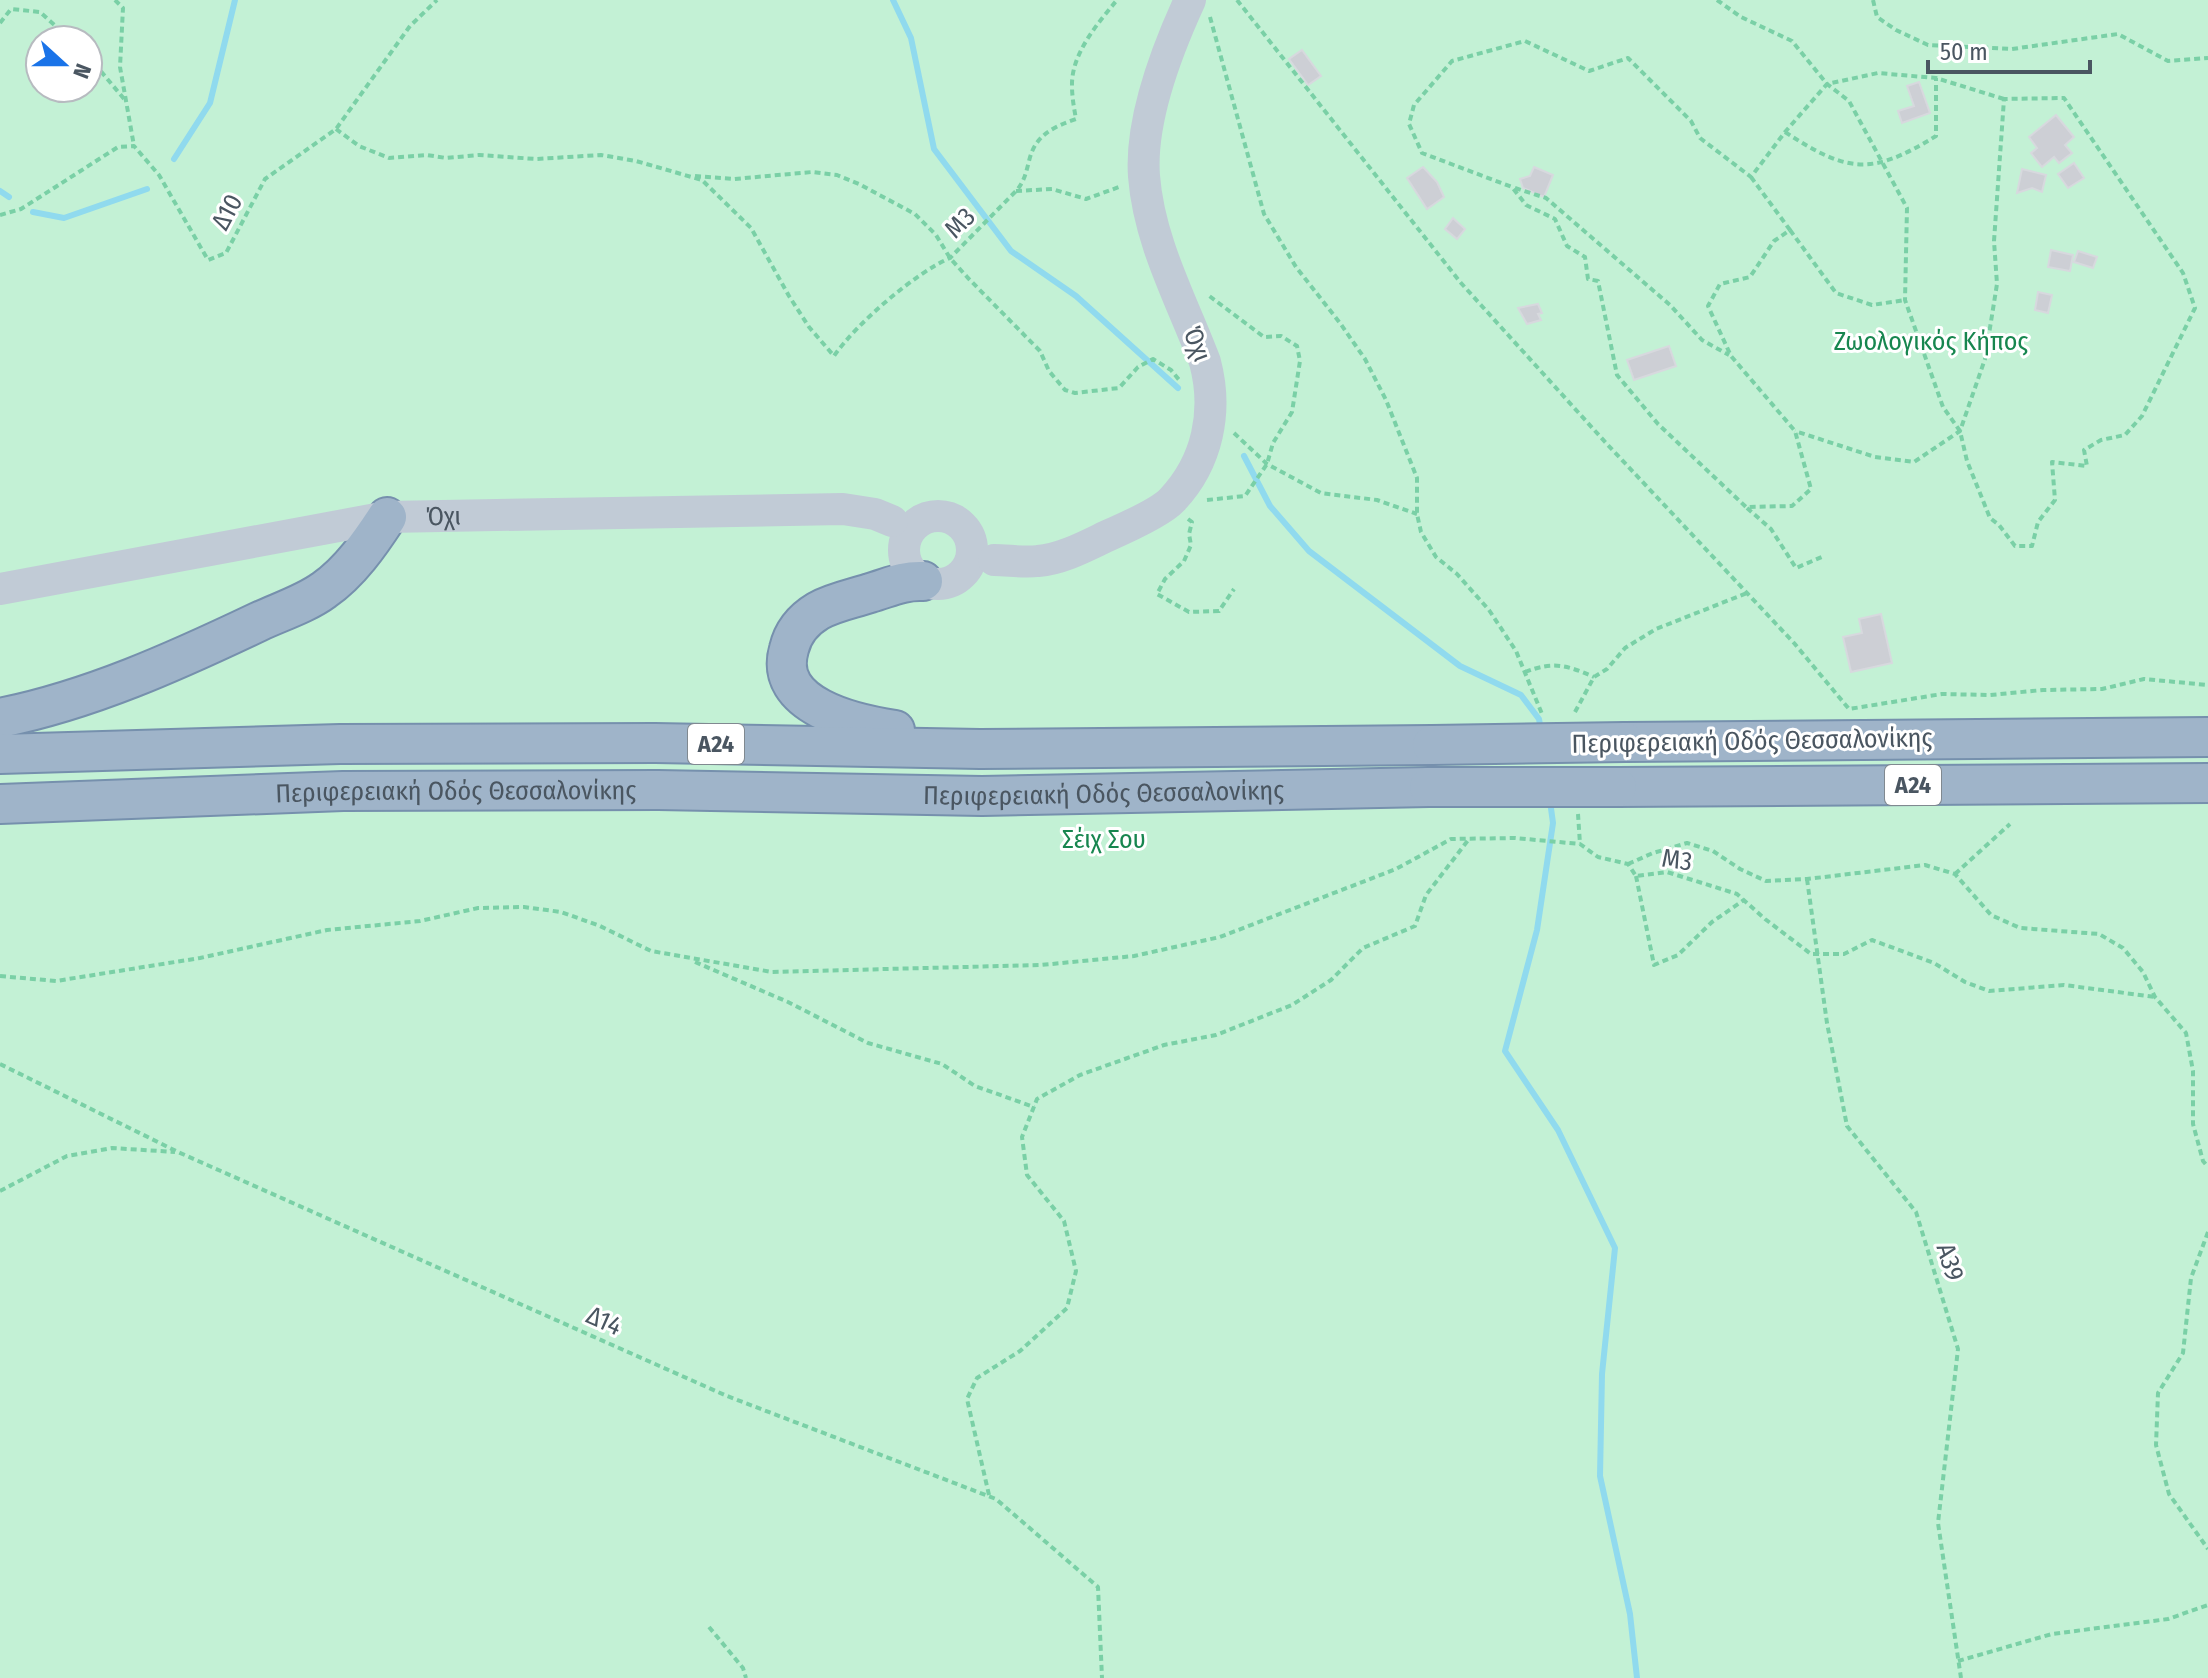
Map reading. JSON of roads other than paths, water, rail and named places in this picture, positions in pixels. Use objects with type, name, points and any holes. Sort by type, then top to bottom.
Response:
[{"type":"highway","points":[[0,718],[101,690],[323,591],[366,550],[387,517]]},
{"type":"highway","points":[[923,581],[909,581],[843,601],[806,619],[793,637],[789,649],[788,675],[812,704],[844,720],[980,749]]},
{"type":"highway","name":"Περιφερειακή Οδός Θεσσαλονίκης","points":[[0,754],[340,744],[655,743],[980,749],[2208,737]]},
{"type":"highway","name":"Περιφερειακή Οδός Θεσσαλονίκης","points":[[0,804],[343,791],[658,790],[982,796],[1429,787],[2208,783]]},
{"type":"main road","name":"Όχι","points":[[983,550],[1039,561],[1074,552],[1171,501],[1202,452],[1211,415],[1210,380],[1162,256],[1144,178],[1145,142],[1166,61],[1199,7]]},
{"type":"main road","name":"Όχι","points":[[0,589],[387,517],[843,509],[875,514],[898,532]]},
{"type":"main road","points":[[936,516],[958,522],[983,550],[955,580],[944,584],[923,581],[907,565],[898,532],[925,518],[936,516]]},
{"type":"waterway","points":[[174,159],[210,103],[235,0]]},
{"type":"waterway","points":[[893,0],[911,38],[934,149],[1011,251],[1076,296],[1178,388]]},
{"type":"waterway","points":[[33,212],[64,218],[147,189]]},
{"type":"waterway","points":[[0,191],[9,197]]},
{"type":"waterway","points":[[1244,456],[1270,506],[1309,551],[1460,666],[1521,695],[1539,719],[1541,730]]},
{"type":"waterway","points":[[1550,801],[1553,823],[1537,930],[1505,1051],[1558,1130],[1615,1248],[1602,1374],[1600,1476],[1630,1614],[1637,1678]]},
{"type":"park label","name":"Ζωολογικός Κήπος","points":[[1931,341]]},
{"type":"park label","name":"Σέιχ Σου","points":[[1104,839]]}]
